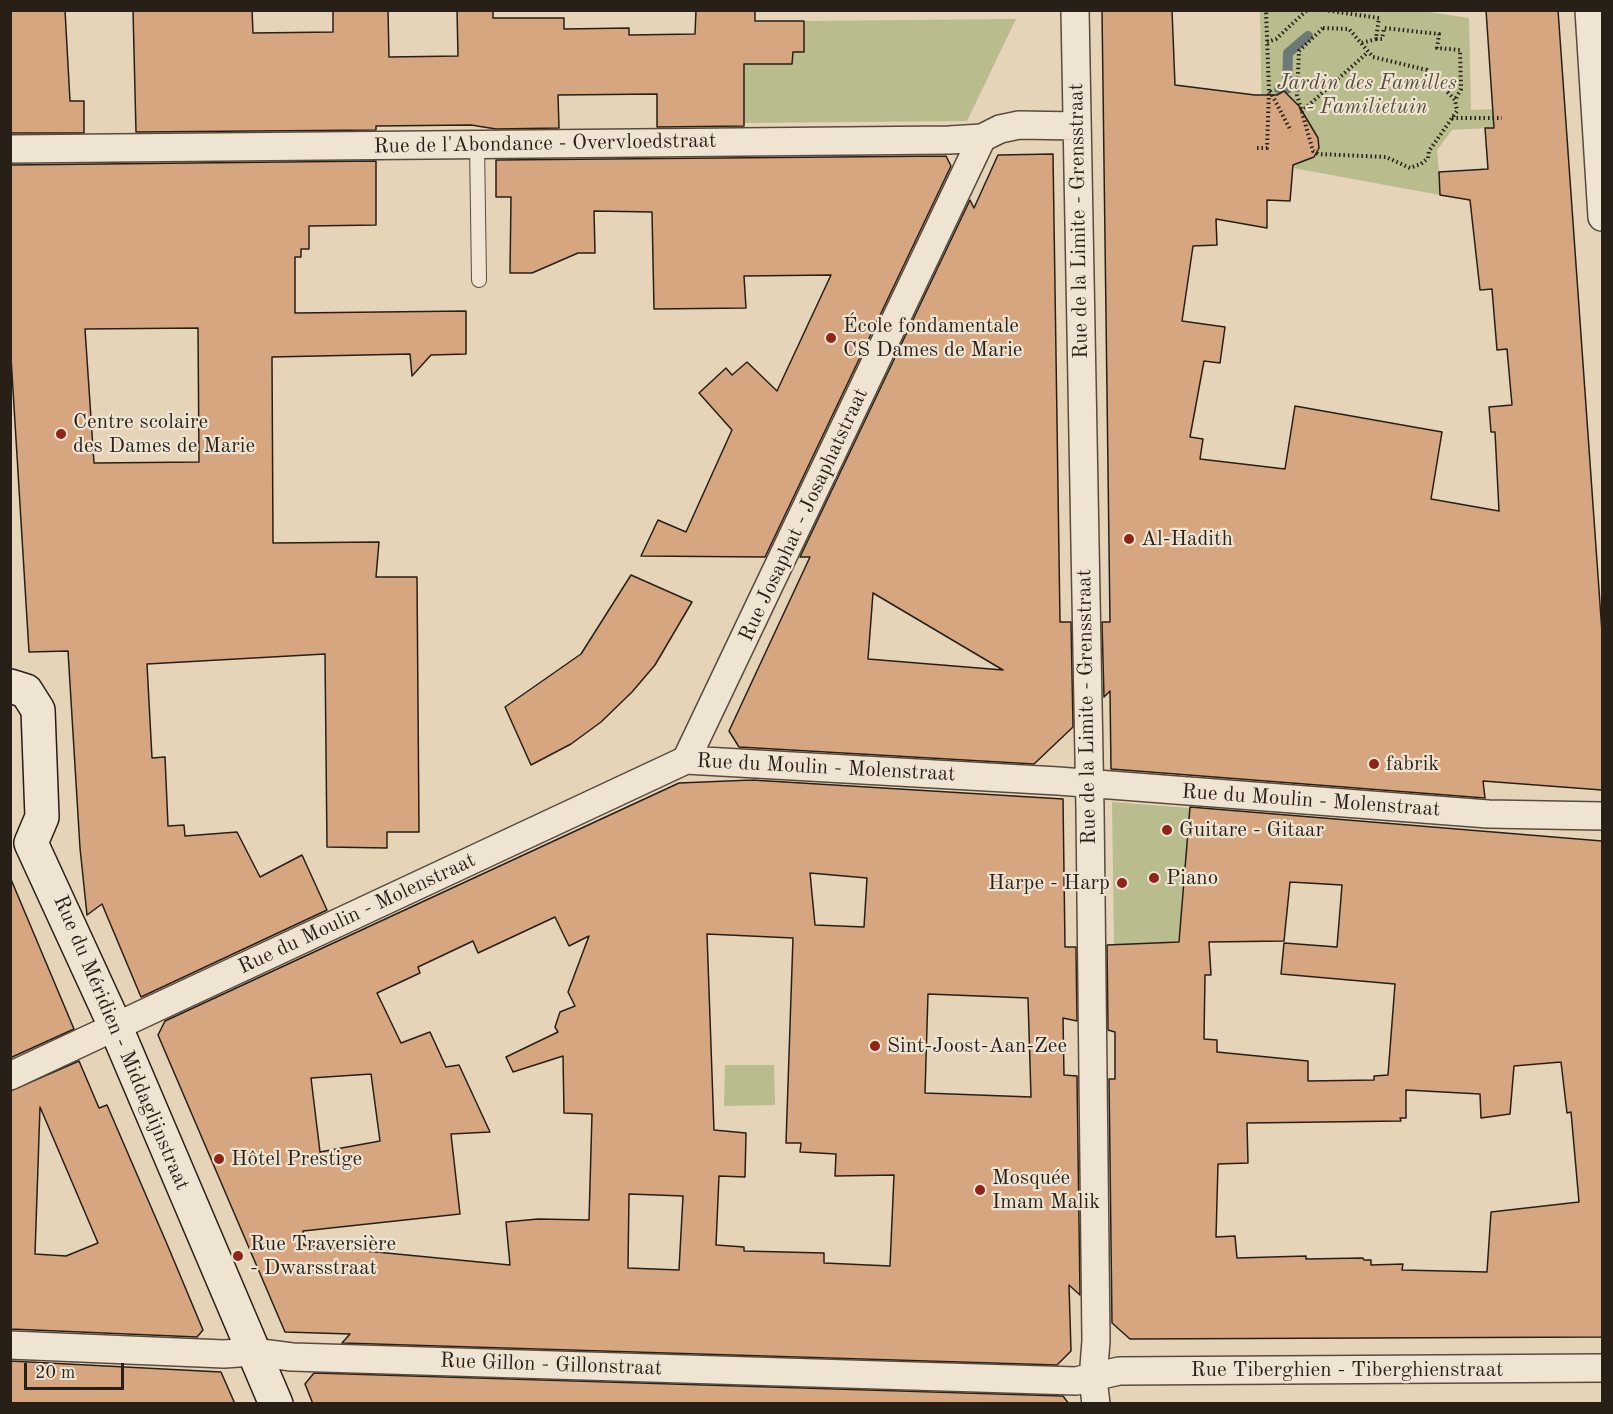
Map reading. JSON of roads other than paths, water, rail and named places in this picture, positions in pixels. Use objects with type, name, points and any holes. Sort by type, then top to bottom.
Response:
[{"type":"street","name":"Rue de la Limite - Grensstraat","points":[[1075,10],[1089,784],[1096,1341],[1094,1391]]},
{"type":"street","points":[[1589,10],[1602,217]]},
{"type":"street","name":"Rue de l'Abondance - Overvloedstraat","points":[[10,149],[982,138],[1000,129],[1019,125],[1077,126]]},
{"type":"street","name":"Rue Josaphat - Josaphatstraat","points":[[686,760],[982,138]]},
{"type":"street","name":"Rue du Méridien - Middaglijnstraat","points":[[10,686],[26,691],[38,710],[42,817],[21,847],[116,1028],[276,1404]]},
{"type":"street","name":"Rue du Moulin - Molenstraat","points":[[10,1076],[686,760],[1089,784],[1488,814],[1602,816]]},
{"type":"street","name":"Rue Gillon - Gillonstraat","points":[[10,1345],[224,1354],[253,1352],[304,1358],[1076,1381],[1094,1391]]},
{"type":"street","name":"Rue Tiberghien - Tiberghienstraat","points":[[1094,1391],[1119,1371],[1602,1368]]},
{"type":"lane","points":[[477,144],[480,280]]},
{"type":"waterway","points":[[1279,89],[1287,89],[1288,53],[1308,36]]},
{"type":"place","name":"École fondamentale CS Dames de Marie","points":[[831,338]]},
{"type":"place","name":"Centre scolaire des Dames de Marie","points":[[61,434]]},
{"type":"place","name":"Al-Hadith","points":[[1129,539]]},
{"type":"place","name":"fabrik","points":[[1374,764]]},
{"type":"place","name":"Guitare - Gitaar","points":[[1167,830]]},
{"type":"place","name":"Piano","points":[[1154,878]]},
{"type":"place","name":"Harpe - Harp","points":[[1122,883]]},
{"type":"place","name":"Sint-Joost-Aan-Zee","points":[[875,1046]]},
{"type":"place","name":"Hôtel Prestige","points":[[219,1159]]},
{"type":"place","name":"Mosquée Imam Malik","points":[[980,1190]]},
{"type":"place","name":"Rue Traversière - Dwarsstraat","points":[[238,1256]]},
{"type":"park label","name":"Jardin des Familles - Familietuin","points":[[1367,95]]}]
